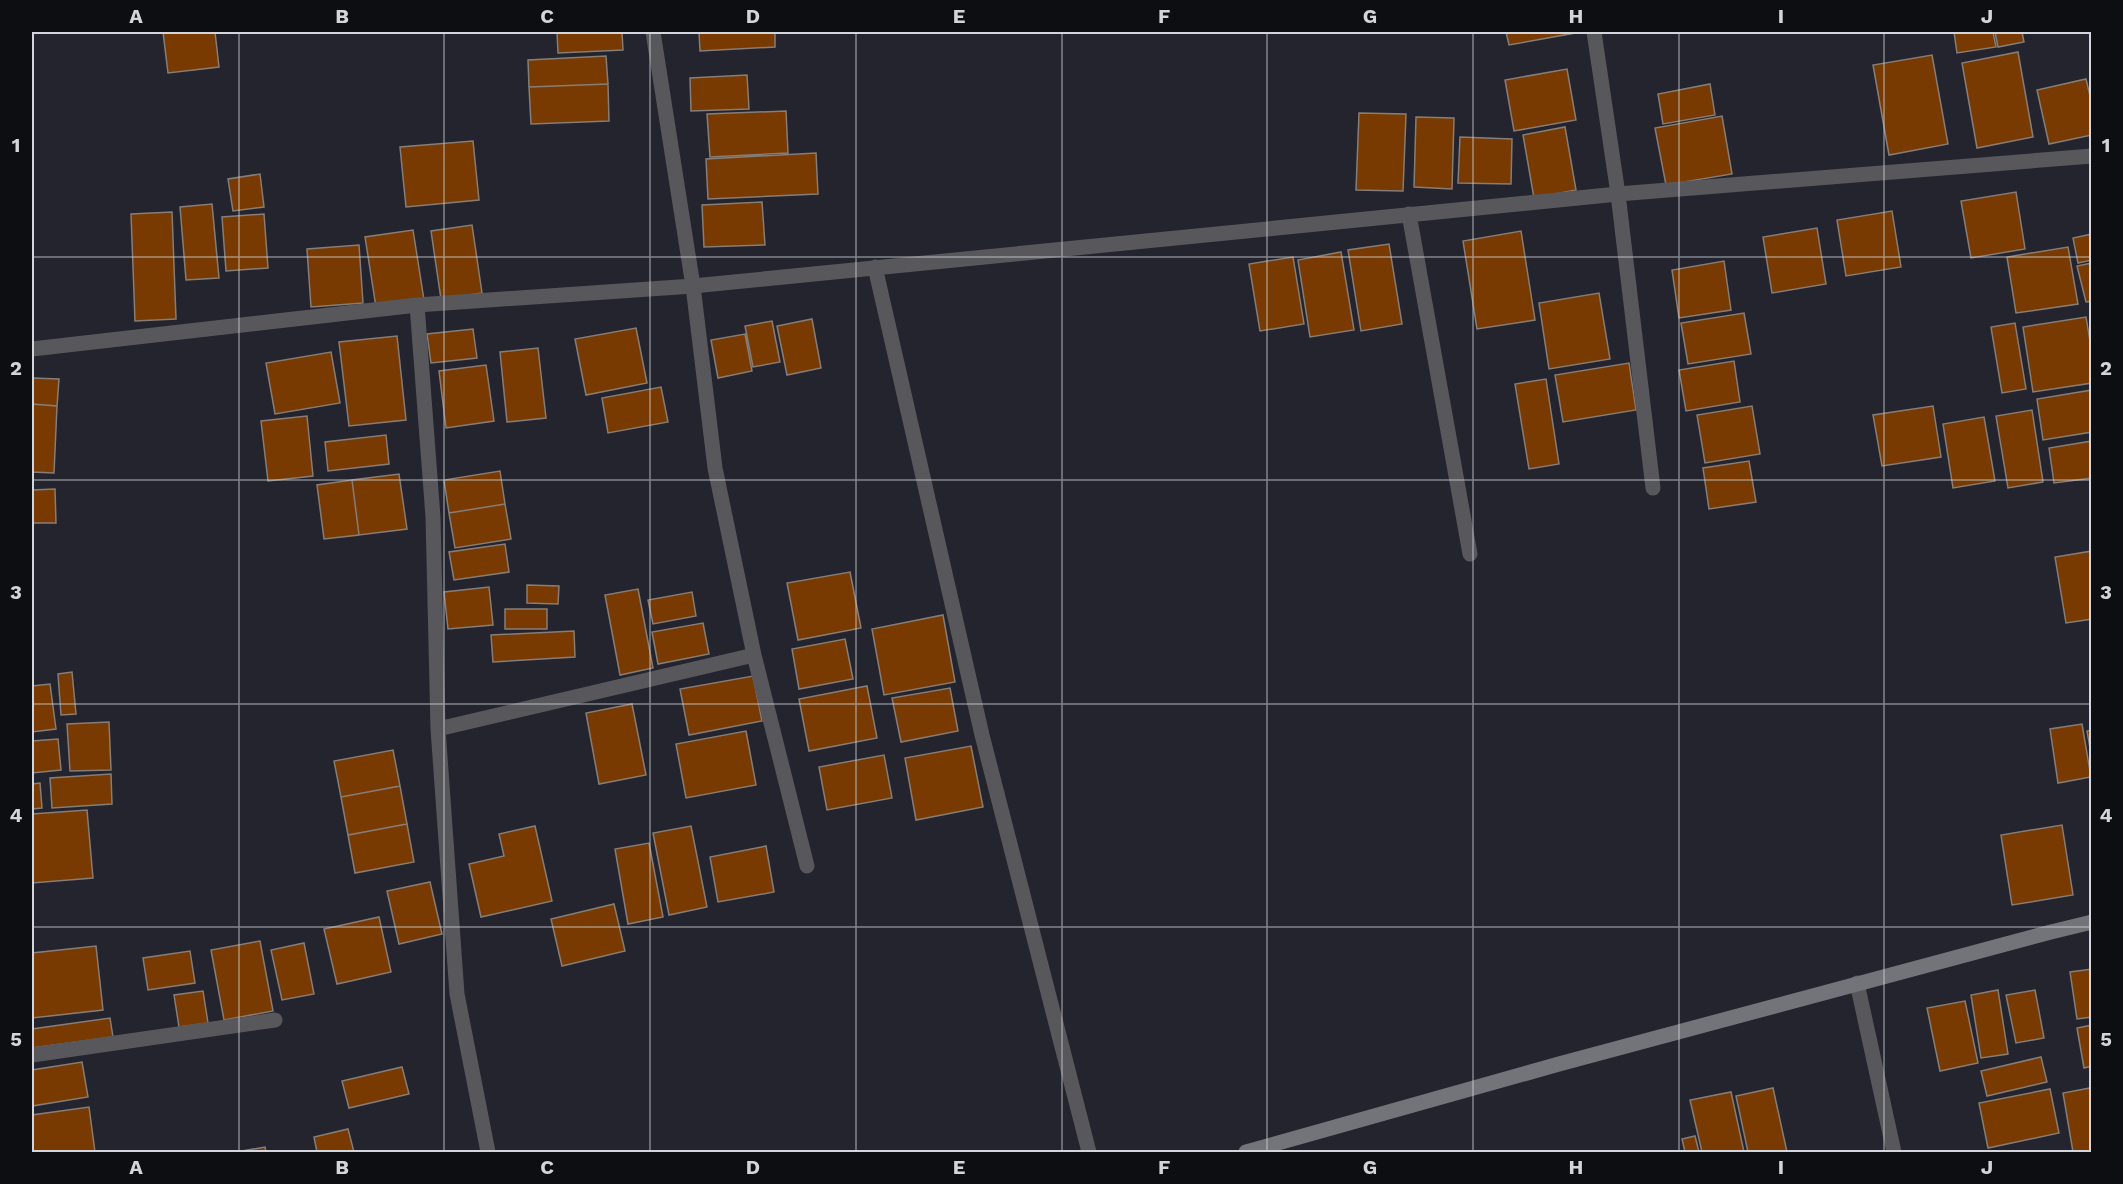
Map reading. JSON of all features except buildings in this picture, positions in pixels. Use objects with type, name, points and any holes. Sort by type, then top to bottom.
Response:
[{"type":"street","points":[[653,32],[693,286],[715,468],[754,655],[807,866]]},
{"type":"street","points":[[1594,32],[1618,194],[1653,488]]},
{"type":"street","points":[[32,349],[417,305],[693,286],[1618,194],[2091,156]]},
{"type":"street","points":[[1409,214],[1470,554]]},
{"type":"street","points":[[875,267],[982,735],[1089,1152]]},
{"type":"street","points":[[417,305],[433,517],[438,729],[456,994],[488,1152]]},
{"type":"street","points":[[438,729],[754,655]]},
{"type":"street","points":[[1246,1152],[1559,1064],[2091,922]]},
{"type":"street","points":[[1857,983],[1894,1152]]},
{"type":"street","points":[[32,1055],[275,1020]]}]
